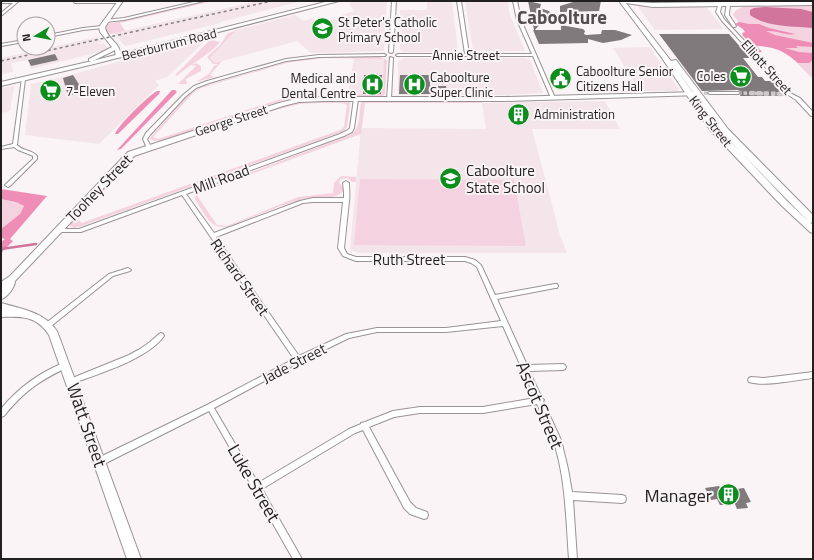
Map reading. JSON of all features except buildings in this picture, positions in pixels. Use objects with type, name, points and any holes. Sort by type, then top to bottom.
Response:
[{"type":"main road","name":"Beerburrum Road","points":[[1,84],[117,52],[323,1]]},
{"type":"main road","name":"Beerburrum Road","points":[[1,80],[336,1]]},
{"type":"main road","points":[[626,1],[653,5],[708,3],[718,12]]},
{"type":"main road","name":"King Street","points":[[626,1],[701,93],[729,135],[789,198],[813,220]]},
{"type":"main road","name":"King Street","points":[[626,1],[706,120],[784,203],[813,230]]},
{"type":"main road","points":[[644,1],[708,3],[813,3]]},
{"type":"street","points":[[105,21],[124,19],[202,1]]},
{"type":"street","points":[[391,52],[394,1]]},
{"type":"street","points":[[459,1],[467,55]]},
{"type":"street","points":[[515,1],[519,20],[553,98]]},
{"type":"street","points":[[1,2],[16,2]]},
{"type":"street","points":[[1,15],[16,2]]},
{"type":"street","points":[[76,2],[120,2]]},
{"type":"street","points":[[117,52],[103,32],[102,27],[120,2]]},
{"type":"street","name":"Elliott Street","points":[[729,2],[727,15],[738,31],[738,35]]},
{"type":"street","points":[[718,12],[721,3]]},
{"type":"street","name":"Elliott Street","points":[[718,12],[723,20],[788,90],[786,93],[798,99],[813,116]]},
{"type":"street","points":[[56,34],[102,27]]},
{"type":"street","points":[[1,45],[16,42]]},
{"type":"street","points":[[384,55],[391,52],[398,55]]},
{"type":"street","points":[[384,55],[391,58],[398,55]]},
{"type":"street","name":"Toohey Street","points":[[1,296],[13,278],[127,156],[149,147],[145,141],[145,137],[184,96],[195,87],[286,60],[319,56],[384,55]]},
{"type":"street","name":"Annie Street","points":[[398,55],[535,55]]},
{"type":"street","points":[[390,99],[391,58]]},
{"type":"street","points":[[15,145],[23,79]]},
{"type":"street","name":"George Street","points":[[149,147],[290,102],[310,99],[553,98],[690,95],[701,93]]},
{"type":"street","points":[[710,93],[738,93]]},
{"type":"street","name":"Mill Road","points":[[58,230],[79,231],[347,133],[352,128],[356,99]]},
{"type":"street","points":[[1,148],[15,145]]},
{"type":"street","points":[[8,185],[35,159],[36,156],[33,153],[20,150],[15,145]]},
{"type":"street","points":[[339,259],[345,255],[341,248],[348,188],[346,183]]},
{"type":"street","name":"Richard Street","points":[[183,193],[298,360]]},
{"type":"street","points":[[212,236],[302,202],[313,200],[347,200]]},
{"type":"street","name":"Ruth Street","points":[[345,255],[356,258],[458,259],[473,261]]},
{"type":"street","name":"Ascot Street","points":[[473,261],[482,271],[494,296],[557,440],[563,460],[569,496],[573,559]]},
{"type":"street","points":[[1,306],[37,318],[48,325],[111,276],[128,270]]},
{"type":"street","name":"Toohey Street","points":[[1,287],[13,278]]},
{"type":"street","points":[[494,296],[555,286]]},
{"type":"street","points":[[1,313],[17,312]]},
{"type":"street","name":"Jade Street","points":[[99,462],[210,407],[332,343],[363,332],[395,329],[446,330],[505,323]]},
{"type":"street","name":"Watt Street","points":[[48,325],[59,342],[99,462],[134,559]]},
{"type":"street","points":[[72,381],[140,352],[154,344],[161,336]]},
{"type":"street","points":[[1,414],[12,400],[36,378],[66,365]]},
{"type":"street","points":[[525,368],[563,367]]},
{"type":"street","points":[[750,380],[764,381],[813,375]]},
{"type":"street","points":[[258,487],[364,425],[393,414],[407,411],[483,410],[540,400]]},
{"type":"street","name":"Luke Street","points":[[210,407],[258,487],[298,559]]},
{"type":"street","points":[[364,425],[407,505],[413,511],[424,515]]},
{"type":"street","points":[[569,496],[622,499]]},
{"type":"shaded area","points":[[213,1],[120,23],[125,31],[111,34],[106,29],[107,24]]},
{"type":"shaded area","points":[[258,1],[302,1],[220,22],[221,23],[125,46],[114,33]]},
{"type":"shaded area","name":"St Peter's Catholic Primary School","points":[[358,1],[387,1],[384,51],[311,53],[297,41],[215,63],[210,58],[236,30],[295,15],[304,21],[312,18],[320,24],[354,11],[349,3]]},
{"type":"shaded area","points":[[427,1],[452,1],[458,52],[404,52],[400,50],[400,10],[427,10]]},
{"type":"shaded area","points":[[465,1],[508,1],[509,12],[525,51],[476,52],[473,50]]},
{"type":"shaded area","points":[[641,5],[704,7],[707,8],[724,29],[655,30],[638,7]]},
{"type":"shaded area","points":[[746,6],[813,6],[813,79],[781,47],[758,46],[733,15],[736,10]]},
{"type":"shaded area","points":[[765,7],[801,9],[813,12],[813,28],[772,24],[750,15],[750,10]]},
{"type":"shaded area","points":[[739,22],[759,24],[795,34],[766,31],[775,35],[813,43],[813,47],[796,46],[798,48],[785,48],[799,52],[813,53],[813,60],[809,63],[798,63],[779,50],[769,47],[757,46],[762,52],[759,52],[743,36],[742,33],[745,32],[743,29],[735,24]]},
{"type":"shaded area","points":[[236,30],[210,58],[215,63],[222,61],[210,75],[214,77],[196,82],[209,74],[214,66],[218,64],[213,64],[207,57],[221,44],[227,34]]},
{"type":"shaded area","points":[[214,36],[216,38],[212,40],[220,42],[215,47],[177,76],[175,75],[208,42],[211,37]]},
{"type":"shaded area","points":[[98,37],[102,42],[98,42],[98,44],[104,43],[108,49],[31,69],[28,60],[11,63],[13,72],[1,74],[1,58],[16,55],[16,56],[56,56],[56,46]]},
{"type":"shaded area","points":[[205,38],[203,43],[167,77],[155,81],[159,85],[99,144],[25,135],[31,84],[63,77]]},
{"type":"shaded area","points":[[613,48],[651,48],[679,89],[677,91],[640,91]]},
{"type":"shaded area","points":[[377,56],[387,60],[385,94],[383,96],[312,96],[280,101],[166,140],[156,141],[149,139],[189,94],[201,87],[290,61],[320,57]],"holes":[[[323,58],[384,59],[382,94],[287,97],[158,139],[153,137],[193,93],[201,88],[286,63]]]},
{"type":"shaded area","points":[[354,58],[384,59],[382,93],[348,94]]},
{"type":"shaded area","points":[[405,58],[525,58],[530,60],[543,93],[502,95],[398,95],[398,62]]},
{"type":"shaded area","points":[[196,63],[201,66],[201,71],[186,79],[187,84],[178,84],[196,66],[191,65]]},
{"type":"shaded area","points":[[14,87],[10,111],[1,113],[1,88]]},
{"type":"shaded area","points":[[172,90],[177,92],[121,149],[117,150]]},
{"type":"shaded area","points":[[157,91],[160,91],[159,94],[118,134],[115,134],[134,111]]},
{"type":"shaded area","points":[[349,101],[347,127],[342,132],[82,226],[74,228],[70,226],[71,223],[132,157],[292,103]],"holes":[[[342,103],[347,105],[344,127],[340,130],[82,223],[78,220],[134,158],[139,155],[279,109],[299,104]]]},
{"type":"shaded area","points":[[362,101],[481,101],[482,103],[365,103],[361,134],[202,192],[198,195],[198,197],[217,225],[227,226],[298,197],[333,193],[334,183],[341,176],[356,177],[356,182],[352,182],[347,178],[341,179],[339,182],[343,188],[343,191],[340,194],[331,197],[310,198],[295,202],[275,208],[227,227],[216,226],[204,214],[195,199],[196,193],[350,135],[354,132],[358,125]]},
{"type":"shaded area","name":"Caboolture State School","points":[[605,101],[620,129],[532,129],[560,235],[567,253],[358,253],[350,249],[361,128],[486,129],[482,103]]},
{"type":"shaded area","points":[[360,179],[514,180],[526,246],[354,245]]},
{"type":"shaded area","points":[[1,189],[47,196],[10,239],[13,241],[1,253],[1,242],[5,239],[1,238],[1,229],[20,214],[24,206],[16,202],[1,199]]},
{"type":"shaded area","points":[[1,199],[17,202],[24,206],[20,214],[1,229]]},
{"type":"waterway","points":[[1,249],[36,244]]},
{"type":"tunnel","points":[[704,93],[710,93]]},
{"type":"tunnel","points":[[738,93],[783,94],[750,93]]},
{"type":"railway","points":[[1,61],[272,1]]},
{"type":"place","name":"St Peter's Catholic Primary School","points":[[323,29]]},
{"type":"place","name":"Coles","points":[[741,76]]},
{"type":"place","name":"Caboolture Senior Citizens Hall","points":[[561,78]]},
{"type":"place","name":"Caboolture Super Clinic","points":[[414,84]]},
{"type":"place","name":"Medical and Dental Centre","points":[[372,85]]},
{"type":"place","name":"7-Eleven","points":[[50,91]]},
{"type":"place","name":"Administration","points":[[518,114]]},
{"type":"place","name":"Caboolture State School","points":[[451,179]]},
{"type":"place","name":"Manager","points":[[728,495]]},
{"type":"district","name":"Caboolture","points":[[562,16]]}]
